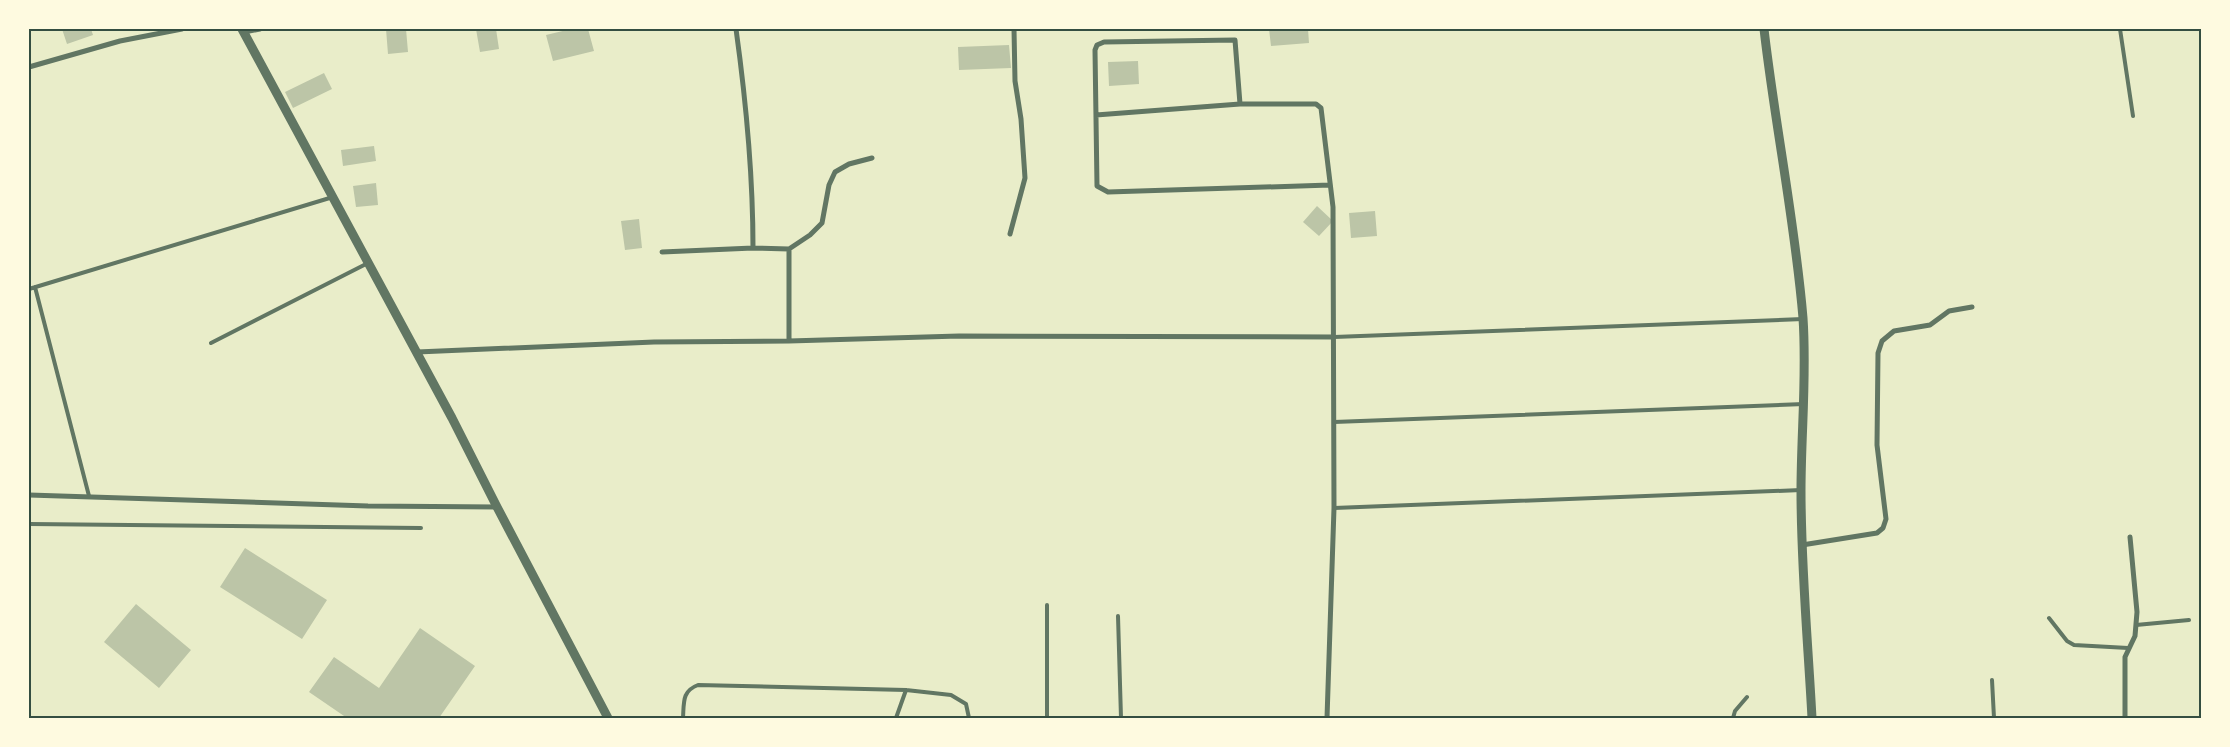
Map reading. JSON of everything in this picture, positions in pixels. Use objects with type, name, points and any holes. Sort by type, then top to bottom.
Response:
[{"type":"street","points":[[29,67],[120,41],[182,29]]},
{"type":"street","points":[[260,29],[243,30],[417,352],[608,718]]},
{"type":"street","points":[[736,29],[750,176],[753,248]]},
{"type":"street","points":[[1010,234],[1025,178],[1021,119],[1015,81],[1014,29]]},
{"type":"street","points":[[1764,29],[1795,248],[1803,319],[1805,404],[1801,490],[1802,546],[1812,718]]},
{"type":"street","points":[[1240,104],[1236,42],[1233,39],[1104,42],[1097,45],[1095,50],[1097,186],[1108,192],[1330,185]]},
{"type":"street","points":[[1096,115],[1240,104],[1319,105],[1321,109],[1334,207],[1334,508],[1327,718]]},
{"type":"street","points":[[662,252],[753,248],[788,249],[810,235],[822,223],[829,185],[835,172],[849,164],[872,158]]},
{"type":"street","points":[[788,249],[789,342]]},
{"type":"street","points":[[1802,546],[1877,532],[1883,528],[1886,519],[1877,445],[1878,353],[1882,341],[1894,331],[1930,325],[1950,311],[1972,307]]},
{"type":"street","points":[[417,352],[654,342],[789,342],[959,336],[1334,337]]},
{"type":"street","points":[[29,495],[368,506],[497,507]]},
{"type":"street","points":[[2125,718],[2125,657],[2128,648],[2136,636],[2135,579],[2130,537]]},
{"type":"lane","points":[[2120,29],[2133,116]]},
{"type":"lane","points":[[29,289],[333,197]]},
{"type":"lane","points":[[211,343],[368,263]]},
{"type":"lane","points":[[35,287],[89,496]]},
{"type":"lane","points":[[1334,337],[1803,319]]},
{"type":"lane","points":[[1334,422],[1805,404]]},
{"type":"lane","points":[[1334,508],[1801,490]]},
{"type":"lane","points":[[29,524],[421,528]]},
{"type":"lane","points":[[1047,604],[1047,718]]},
{"type":"lane","points":[[1118,616],[1121,718]]},
{"type":"lane","points":[[2049,618],[2068,641],[2074,644],[2128,648]]},
{"type":"lane","points":[[2136,625],[2189,620]]},
{"type":"lane","points":[[1992,680],[1994,718]]},
{"type":"lane","points":[[683,718],[685,694],[690,688],[698,685],[906,690],[951,695],[966,704],[969,718]]},
{"type":"lane","points":[[896,718],[906,690]]},
{"type":"lane","points":[[1733,718],[1735,711],[1747,697]]},
{"type":"building","points":[[62,29],[91,29],[93,35],[67,44]]},
{"type":"building","points":[[386,29],[406,29],[408,52],[388,54]]},
{"type":"building","points":[[476,29],[496,29],[499,49],[480,52]]},
{"type":"building","points":[[571,29],[588,29],[594,51],[553,61],[546,35]]},
{"type":"building","points":[[1269,29],[1308,29],[1309,43],[1271,46]]},
{"type":"building","points":[[1009,45],[1011,68],[959,70],[958,47]]},
{"type":"building","points":[[1138,61],[1139,84],[1109,86],[1108,62]]},
{"type":"building","points":[[324,73],[332,89],[293,108],[285,92]]},
{"type":"building","points":[[374,146],[376,161],[343,166],[341,150]]},
{"type":"building","points":[[376,183],[378,205],[356,207],[353,186]]},
{"type":"building","points":[[1317,206],[1333,221],[1319,236],[1303,222]]},
{"type":"building","points":[[1375,211],[1377,236],[1351,238],[1349,213]]},
{"type":"building","points":[[639,219],[642,248],[625,250],[621,221]]},
{"type":"building","points":[[245,548],[327,600],[302,639],[220,587]]},
{"type":"building","points":[[136,604],[191,650],[159,688],[104,642]]},
{"type":"building","points":[[420,628],[475,666],[439,718],[347,718],[309,692],[334,657],[379,688]]}]
